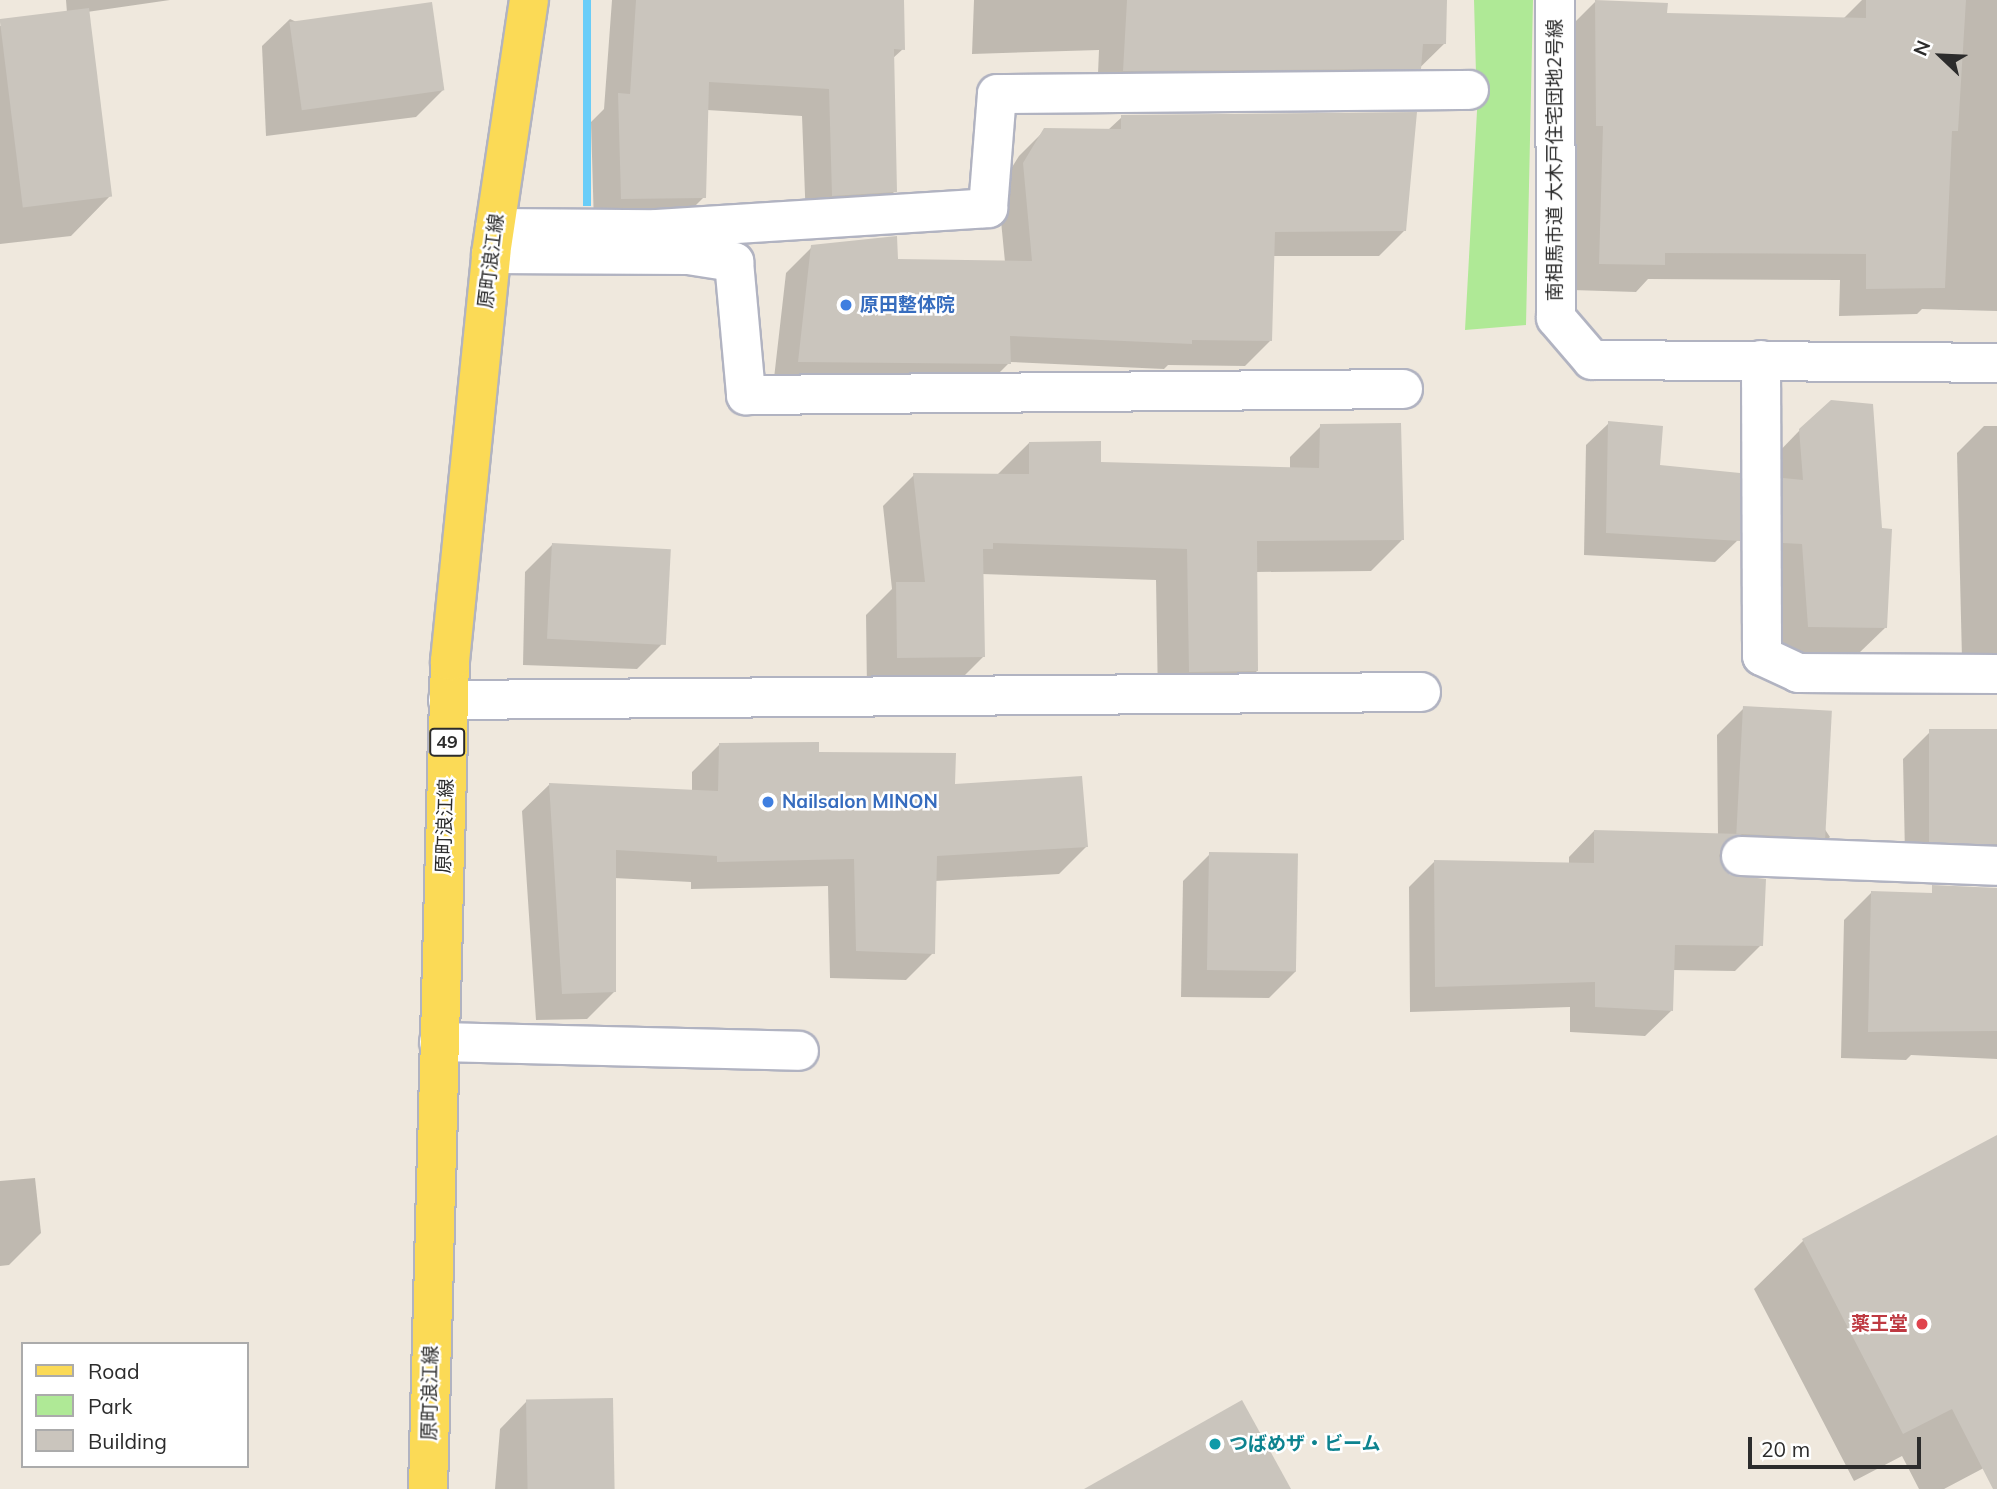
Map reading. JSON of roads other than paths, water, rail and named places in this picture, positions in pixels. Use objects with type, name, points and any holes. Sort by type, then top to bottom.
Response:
[{"type":"main road","name":"原町浪江線","points":[[428,1489],[449,700],[493,241],[529,0]]},
{"type":"street","name":"南相馬市道 大木戸住宅団地2号線","points":[[1555,0],[1556,318],[1592,360],[1997,363]]},
{"type":"street","points":[[493,241],[988,208],[997,94],[1469,90]]},
{"type":"street","points":[[493,241],[688,255],[734,262],[746,395],[1403,389]]},
{"type":"street","points":[[1761,360],[1762,656],[1798,673],[1997,674]]},
{"type":"street","points":[[449,700],[1421,692]]},
{"type":"street","points":[[1741,856],[1997,866]]},
{"type":"street","points":[[439,1042],[799,1051]]},
{"type":"water","points":[[583,0],[591,0],[591,206],[583,206]]},
{"type":"place","name":"原田整体院","points":[[846,305]]},
{"type":"place","name":"Nailsalon MINON","points":[[768,802]]},
{"type":"place","name":"薬王堂","points":[[1922,1324]]},
{"type":"place","name":"つばめザ・ビーム","points":[[1215,1444]]}]
